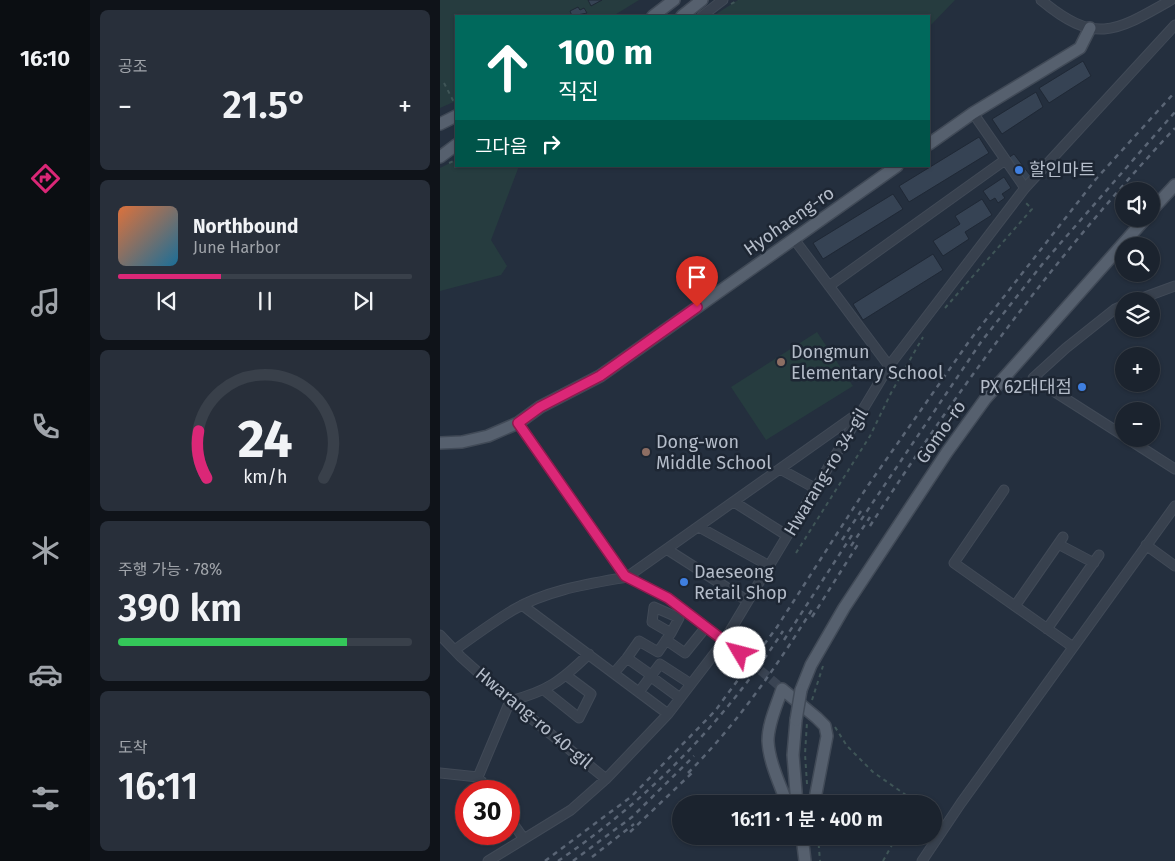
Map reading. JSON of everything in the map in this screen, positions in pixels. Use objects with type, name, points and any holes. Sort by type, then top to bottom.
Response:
[{"type":"main road","points":[[654,15],[674,0]]},
{"type":"main road","points":[[683,15],[702,0]]},
{"type":"main road","points":[[930,143],[973,113],[1080,48],[1090,28]]},
{"type":"main road","points":[[440,123],[455,116]]},
{"type":"main road","points":[[440,152],[455,145]]},
{"type":"main road","points":[[440,157],[455,146]]},
{"type":"main road","name":"Hyohaeng-ro","points":[[440,443],[462,442],[488,436],[518,423],[540,407],[600,376],[896,167]]},
{"type":"main road","points":[[1160,202],[1175,185]]},
{"type":"main road","name":"Gomo-ro","points":[[796,795],[794,755],[796,720],[801,690],[811,665],[844,608],[947,452],[986,398],[1138,227]]},
{"type":"main road","points":[[784,795],[776,774],[768,741],[770,724],[781,687],[825,726],[827,736],[816,795]]},
{"type":"main road","points":[[803,845],[805,861]]},
{"type":"street","points":[[703,15],[723,0]]},
{"type":"street","points":[[1041,0],[1063,18],[1090,28],[1106,30],[1127,25],[1171,0]]},
{"type":"street","name":"Hwarang-ro 34-gil","points":[[488,861],[571,810],[606,779],[668,714],[724,640],[889,366],[1024,188],[1175,25]]},
{"type":"street","points":[[973,113],[1024,188]]},
{"type":"street","points":[[829,286],[1005,160]]},
{"type":"street","points":[[794,239],[889,366]]},
{"type":"street","points":[[1159,292],[1175,286]]},
{"type":"street","points":[[1115,309],[1073,342],[1033,378],[1115,430]]},
{"type":"street","points":[[458,653],[490,624],[522,605],[560,591],[627,578],[863,409]]},
{"type":"street","points":[[518,423],[627,578],[668,598],[740,653]]},
{"type":"street","points":[[1141,447],[1175,469]]},
{"type":"street","points":[[780,469],[811,486]]},
{"type":"street","points":[[1004,490],[954,563],[1073,647]]},
{"type":"street","name":"Hwarang-ro 34-gil","points":[[734,502],[782,533]]},
{"type":"street","points":[[922,861],[961,803],[1175,506]]},
{"type":"street","points":[[699,527],[764,563]]},
{"type":"street","points":[[1015,606],[1061,541],[1094,563]]},
{"type":"street","points":[[1146,545],[1175,566]]},
{"type":"street","points":[[668,550],[743,598]]},
{"type":"street","points":[[1047,629],[1099,555]]},
{"type":"street","points":[[522,605],[668,714]]},
{"type":"street","points":[[614,673],[639,641],[658,652],[668,637],[684,653],[706,627]]},
{"type":"street","name":"Hwarang-ro 40-gil","points":[[440,634],[510,701],[606,779]]},
{"type":"street","points":[[478,777],[510,701],[544,690],[567,676],[589,654]]},
{"type":"street","points":[[627,658],[680,698]]},
{"type":"street","points":[[638,692],[660,664],[691,684]]},
{"type":"street","points":[[544,690],[579,718],[591,694],[567,676]]},
{"type":"street","points":[[440,774],[478,777],[480,780]]},
{"type":"street","points":[[520,833],[524,839]]},
{"type":"path","points":[[444,83],[455,104]]},
{"type":"path","points":[[941,313],[1032,209],[1018,196]]},
{"type":"path","points":[[796,553],[870,436],[891,393],[925,334]]},
{"type":"path","points":[[810,708],[825,661]]},
{"type":"path","points":[[808,715],[805,754],[808,792]]},
{"type":"path","points":[[825,726],[831,723],[836,727],[846,746],[873,772],[906,795]]},
{"type":"path","points":[[819,845],[820,861]]},
{"type":"path","points":[[883,861],[891,845]]},
{"type":"green space","points":[[440,0],[639,0],[615,15],[455,15],[455,101],[440,108]]},
{"type":"green space","points":[[738,0],[955,0],[930,26],[930,15],[715,15]]},
{"type":"green space","points":[[455,160],[455,167],[519,167],[491,240],[507,266],[501,275],[440,291],[440,168]]},
{"type":"green space","points":[[817,332],[853,386],[766,440],[731,387]]},
{"type":"building","points":[[588,0],[602,0],[591,6]]},
{"type":"building","points":[[578,7],[580,10],[584,8],[587,13],[572,15],[570,11]]},
{"type":"building","points":[[1083,61],[1091,76],[1049,103],[1039,88]]},
{"type":"building","points":[[1036,92],[1043,107],[1002,134],[992,119]]},
{"type":"building","points":[[979,137],[989,153],[909,202],[899,186]]},
{"type":"building","name":"할인마트","points":[[1014,154],[1033,179],[1023,186],[1005,160]]},
{"type":"building","points":[[1004,177],[1011,188],[1002,194],[1005,198],[998,203],[995,198],[990,201],[983,191]]},
{"type":"building","points":[[893,194],[903,209],[823,259],[813,243]]},
{"type":"building","points":[[982,199],[992,215],[965,232],[969,239],[943,256],[933,241],[960,224],[955,216]]},
{"type":"building","points":[[933,254],[943,270],[863,320],[853,304]]},
{"type":"tunnel","points":[[740,653],[779,686]]},
{"type":"railway","points":[[545,861],[632,796],[715,711],[777,627],[867,487],[970,340],[1096,179],[1175,92]]},
{"type":"railway","points":[[861,520],[981,342],[1044,262],[1175,112]]},
{"type":"railway","points":[[870,526],[939,422],[1013,320],[1091,222],[1175,128]]},
{"type":"railway","points":[[842,540],[861,511]]},
{"type":"railway","points":[[851,546],[870,517]]},
{"type":"railway","points":[[784,640],[852,535]]},
{"type":"railway","points":[[812,617],[860,541]]},
{"type":"railway","points":[[688,773],[740,715],[813,608]]},
{"type":"railway","points":[[558,861],[623,812],[682,757],[736,697],[783,631]]},
{"type":"railway","points":[[573,861],[632,817],[694,756]]},
{"type":"railway","points":[[630,832],[695,770]]},
{"type":"railway","points":[[592,857],[634,824]]},
{"type":"place","name":"할인마트","points":[[1019,170]]},
{"type":"place","name":"Dongmun Elementary School","points":[[781,362]]},
{"type":"place","name":"PX 62대대점","points":[[1082,387]]},
{"type":"place","name":"Dong-won Middle School","points":[[646,452]]},
{"type":"place","name":"Daeseong Retail Shop","points":[[684,582]]},
{"type":"route","points":[[697,307],[600,376],[540,407],[518,423],[625,576],[668,598],[740,653]]}]
